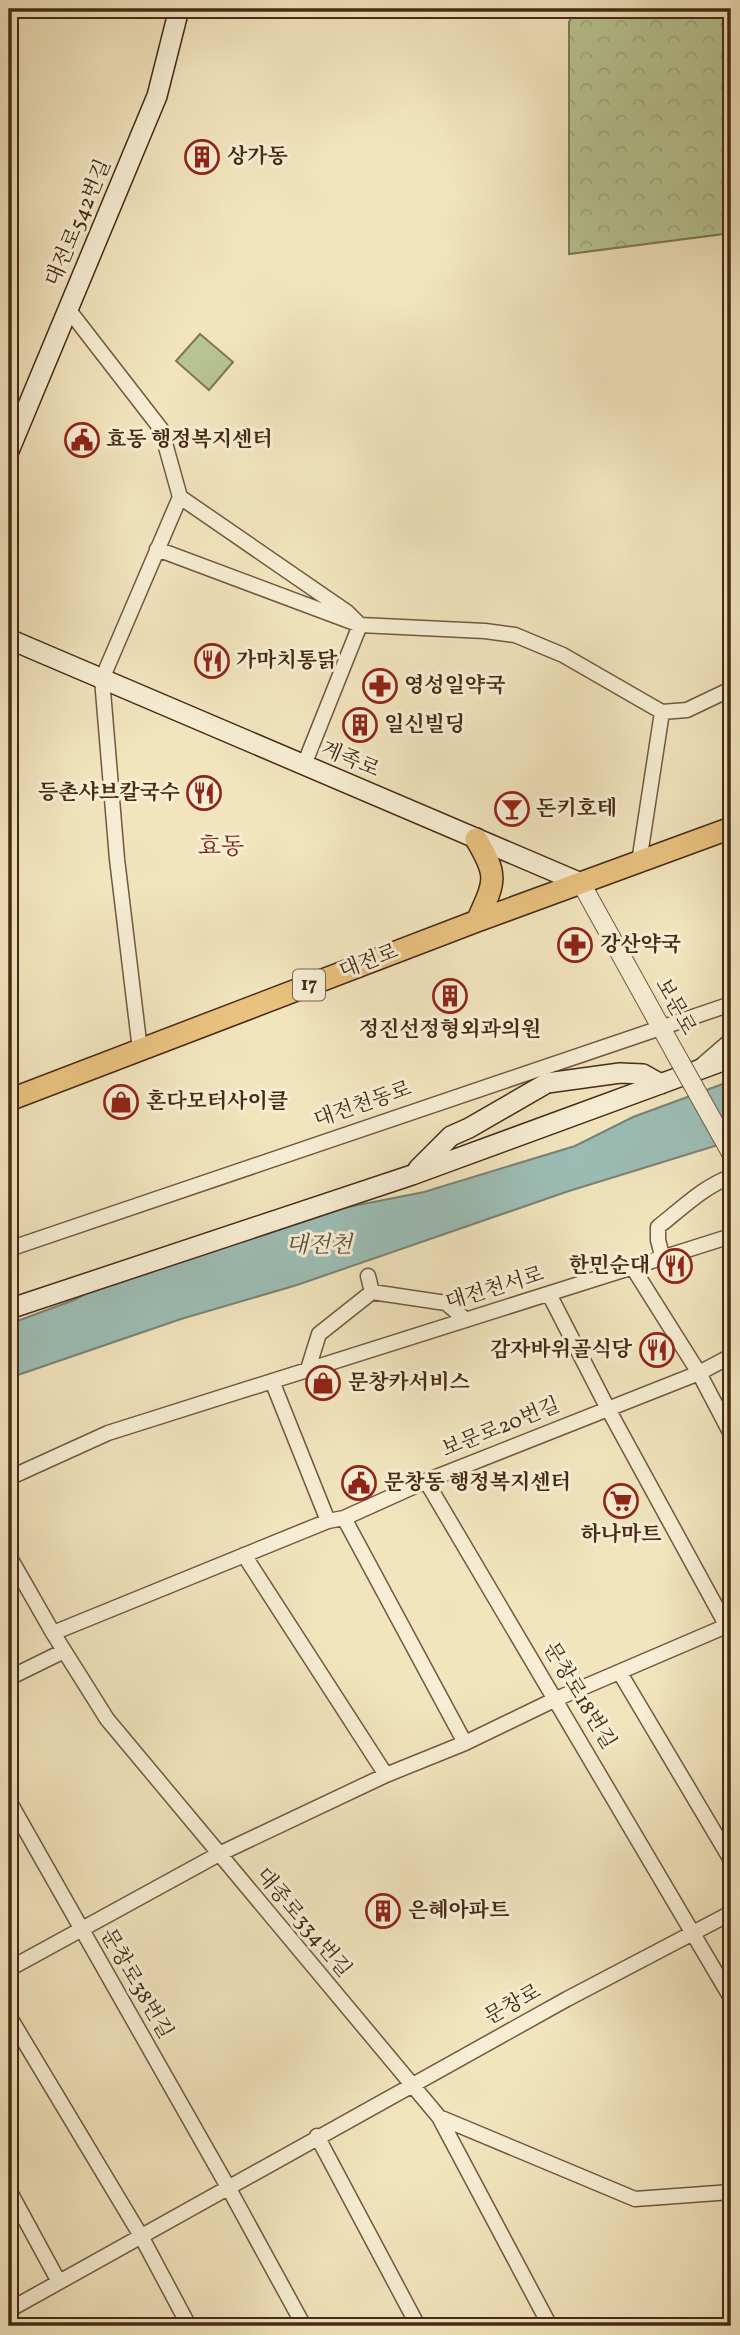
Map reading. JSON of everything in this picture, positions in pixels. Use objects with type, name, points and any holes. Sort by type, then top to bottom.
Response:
[{"type":"main road","name":"대전로542번길","points":[[9,451],[157,96],[178,9]]},
{"type":"main road","name":"계족로","points":[[9,639],[581,883]]},
{"type":"main road","name":"대전로","points":[[9,1100],[477,921],[731,828]]},
{"type":"main road","points":[[476,839],[491,864],[493,886],[477,921]]},
{"type":"main road","points":[[9,1310],[412,1175],[731,1058]]},
{"type":"main road","points":[[412,1175],[451,1136],[469,1128],[544,1076],[643,1074],[661,1084]]},
{"type":"street","points":[[68,309],[161,429],[180,497],[102,679],[117,859],[140,1050]]},
{"type":"street","points":[[180,497],[347,612],[360,625]]},
{"type":"street","points":[[157,549],[360,625],[515,635],[563,655],[663,712],[687,710],[731,689]]},
{"type":"street","points":[[304,765],[360,625]]},
{"type":"street","points":[[639,862],[663,712]]},
{"type":"street","name":"보문로","points":[[581,883],[659,1028],[731,1153]]},
{"type":"street","name":"대전천동로","points":[[9,1249],[544,1076],[659,1028],[731,1004]]},
{"type":"street","points":[[696,1070],[731,1040]]},
{"type":"street","points":[[663,1259],[658,1227],[731,1177]]},
{"type":"street","name":"대전천서로","points":[[9,1478],[108,1433],[731,1236]]},
{"type":"street","points":[[634,1268],[699,1373],[731,1434]]},
{"type":"street","points":[[368,1276],[372,1292]]},
{"type":"street","points":[[308,1369],[319,1334],[372,1292],[446,1303],[466,1320]]},
{"type":"street","points":[[9,1969],[219,1854],[386,1775],[465,1743],[556,1699],[730,1628],[607,1407],[549,1294]]},
{"type":"street","name":"보문로20번길","points":[[53,1633],[328,1521],[344,1518],[426,1481],[607,1407],[699,1373],[731,1356]]},
{"type":"street","points":[[272,1381],[328,1521]]},
{"type":"street","name":"문창로18번길","points":[[426,1481],[731,1998]]},
{"type":"street","points":[[344,1518],[465,1743]]},
{"type":"street","points":[[243,1555],[386,1775]]},
{"type":"street","name":"대종로334번길","points":[[9,1556],[107,1719],[439,2117],[550,2326]]},
{"type":"street","points":[[9,1678],[64,1651]]},
{"type":"street","points":[[620,1673],[731,1860]]},
{"type":"street","name":"문창로38번길","points":[[9,1801],[228,2187]]},
{"type":"street","name":"문창로","points":[[9,2310],[317,2136],[731,1913]]},
{"type":"street","points":[[9,2016],[141,2236],[189,2326]]},
{"type":"street","points":[[439,2117],[635,2199],[731,2192]]},
{"type":"street","points":[[317,2136],[418,2326]]},
{"type":"street","points":[[228,2187],[304,2326]]},
{"type":"street","points":[[9,2190],[59,2282]]},
{"type":"green space","points":[[576,9],[731,9],[731,233],[569,254],[569,22]]},
{"type":"green space","points":[[200,334],[233,362],[209,390],[176,361]]},
{"type":"water","name":"대전천","points":[[731,1081],[731,1141],[569,1191],[297,1285],[181,1319],[9,1378],[9,1324],[74,1300],[97,1288],[338,1209],[424,1192],[575,1146],[633,1117]]},
{"type":"place","name":"상가동","points":[[202,157]]},
{"type":"place","name":"효동 행정복지센터","points":[[82,440]]},
{"type":"place","name":"가마치통닭","points":[[212,661]]},
{"type":"place","name":"영성일약국","points":[[380,686]]},
{"type":"place","name":"일신빌딩","points":[[360,725]]},
{"type":"place","name":"등촌샤브칼국수","points":[[204,793]]},
{"type":"place","name":"돈키호테","points":[[512,809]]},
{"type":"place","name":"강산약국","points":[[575,945]]},
{"type":"place","name":"정진선정형외과의원","points":[[450,996]]},
{"type":"place","name":"혼다모터사이클","points":[[121,1102]]},
{"type":"place","name":"한민순대","points":[[675,1266]]},
{"type":"place","name":"감자바위골식당","points":[[657,1350]]},
{"type":"place","name":"문창카서비스","points":[[323,1383]]},
{"type":"place","name":"문창동 행정복지센터","points":[[359,1483]]},
{"type":"place","name":"하나마트","points":[[621,1501]]},
{"type":"place","name":"은혜아파트","points":[[383,1911]]},
{"type":"district","name":"효동","points":[[221,848]]}]
